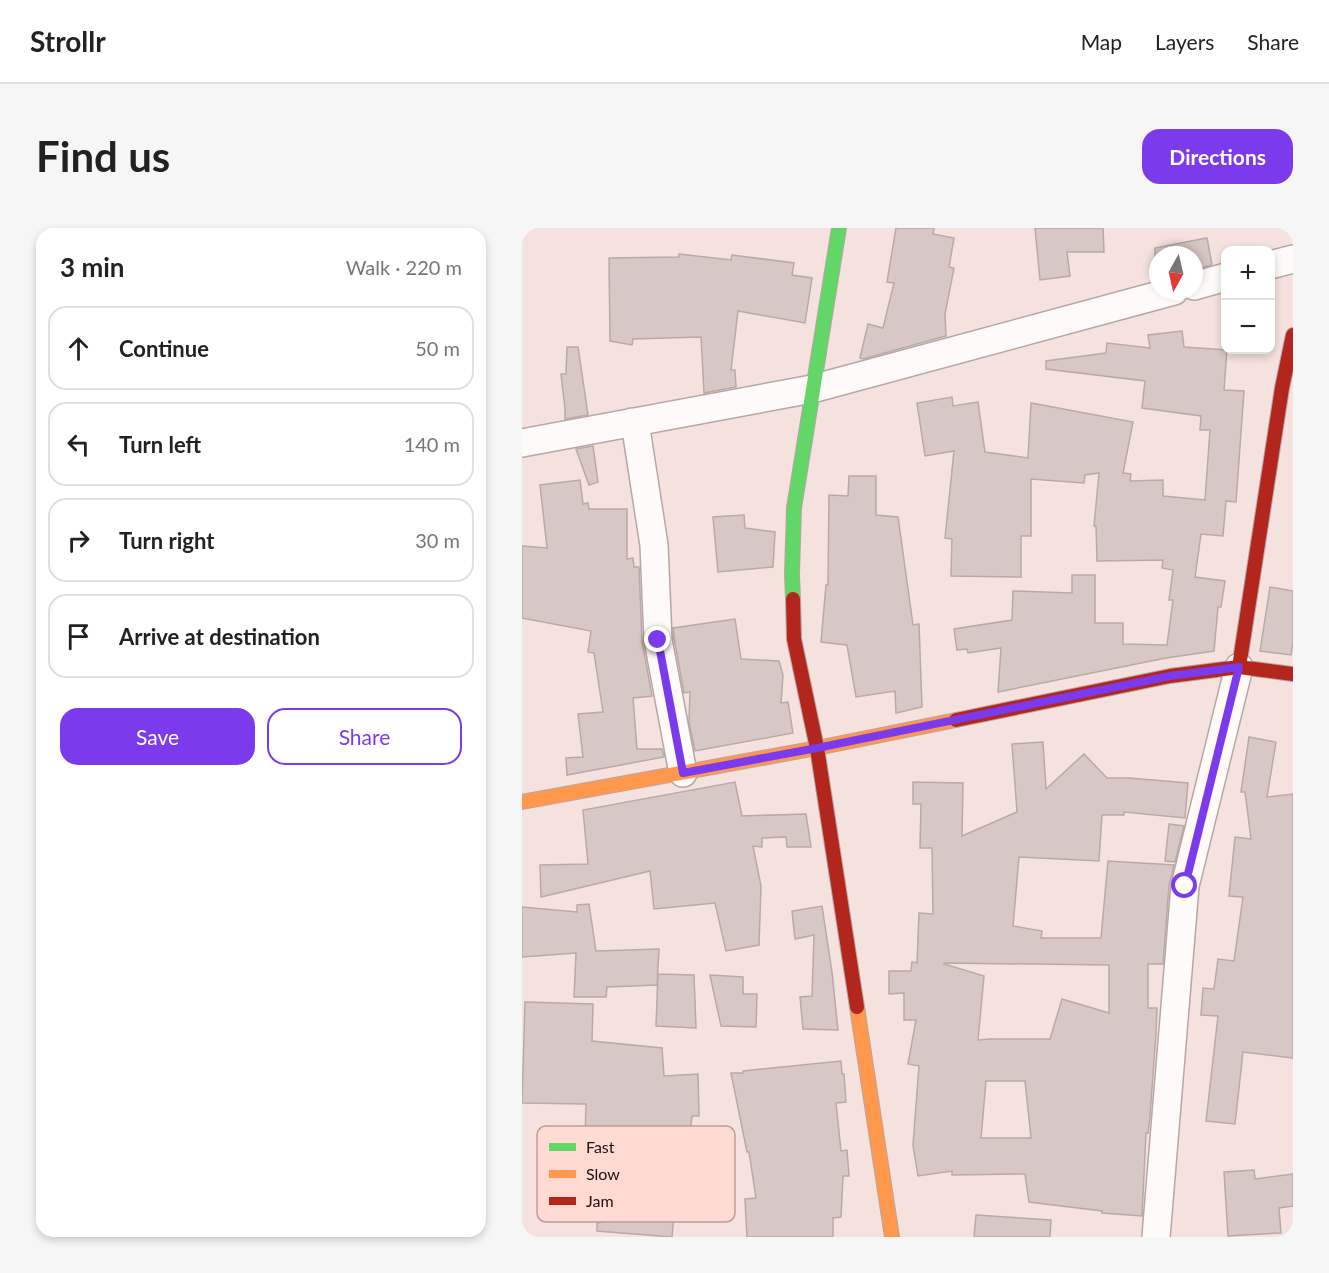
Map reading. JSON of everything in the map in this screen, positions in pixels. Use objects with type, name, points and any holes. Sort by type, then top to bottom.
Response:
[{"type":"street","points":[[839,228],[794,508],[792,574],[794,639],[817,748],[892,1237]]},
{"type":"street","points":[[1275,264],[1293,259]]},
{"type":"street","points":[[1203,283],[1221,278]]},
{"type":"street","points":[[522,443],[812,389],[1149,298]]},
{"type":"street","points":[[1156,1237],[1185,886],[1239,667],[1282,388],[1293,335]]},
{"type":"street","points":[[632,422],[636,429],[654,545],[658,640],[683,773]]},
{"type":"street","points":[[522,802],[817,748],[1170,676],[1239,667],[1293,674]]},
{"type":"building","points":[[896,228],[934,228],[933,234],[954,238],[949,267],[954,268],[945,314],[946,336],[863,359],[860,358],[868,324],[883,328],[894,283],[887,282]]},
{"type":"building","points":[[1035,228],[1103,228],[1104,252],[1067,252],[1070,276],[1040,280]]},
{"type":"building","points":[[1207,238],[1212,265],[1203,268],[1203,246],[1165,246]]},
{"type":"building","points":[[679,254],[731,260],[732,255],[794,263],[792,275],[812,278],[805,323],[738,311],[731,370],[735,370],[736,387],[704,393],[701,337],[633,339],[632,345],[610,341],[609,258],[679,257]]},
{"type":"building","points":[[1182,331],[1184,347],[1221,350],[1221,354],[1227,354],[1224,390],[1244,391],[1236,502],[1226,501],[1223,536],[1201,534],[1195,577],[1225,581],[1221,607],[1218,607],[1214,651],[1166,658],[998,692],[1001,648],[968,653],[967,649],[957,650],[954,629],[1012,620],[1013,591],[1072,593],[1072,575],[1095,575],[1095,623],[1123,623],[1123,644],[1167,645],[1173,600],[1169,600],[1173,570],[1162,568],[1163,560],[1097,561],[1096,526],[1094,526],[1099,473],[1085,475],[1084,483],[1031,479],[1031,536],[1021,536],[1021,577],[951,576],[952,539],[945,538],[954,451],[925,456],[917,403],[952,397],[953,406],[978,402],[985,452],[1028,458],[1031,403],[1133,422],[1123,473],[1131,474],[1130,481],[1163,480],[1163,496],[1205,500],[1210,430],[1200,430],[1201,416],[1142,408],[1145,381],[1046,369],[1046,361],[1106,353],[1107,343],[1150,348],[1148,335]]},
{"type":"building","points":[[567,347],[578,347],[588,415],[565,419],[561,374],[566,374]]},
{"type":"building","points":[[593,446],[598,482],[589,485],[576,449]]},
{"type":"building","points":[[849,476],[876,476],[876,515],[898,517],[913,625],[919,624],[922,707],[896,713],[895,691],[856,697],[847,645],[821,642],[826,585],[828,585],[829,495],[848,496]]},
{"type":"building","points":[[580,480],[583,504],[588,503],[589,509],[627,509],[627,559],[633,558],[634,567],[639,567],[642,641],[652,696],[633,698],[637,749],[662,749],[664,757],[567,775],[566,758],[583,757],[578,714],[603,712],[594,653],[588,652],[591,631],[522,618],[522,546],[547,548],[540,485]]},
{"type":"building","points":[[744,515],[745,528],[775,532],[773,567],[718,572],[713,517]]},
{"type":"building","points":[[1270,587],[1293,591],[1291,655],[1260,651]]},
{"type":"building","points":[[735,619],[741,659],[779,661],[783,675],[781,703],[788,702],[793,733],[695,751],[689,722],[690,692],[684,693],[673,628]]},
{"type":"building","points":[[1249,737],[1276,742],[1267,797],[1293,794],[1293,1058],[1243,1052],[1235,1124],[1206,1121],[1218,1016],[1201,1015],[1203,988],[1214,989],[1218,959],[1234,961],[1243,897],[1229,896],[1235,837],[1251,839],[1245,792],[1241,792]]},
{"type":"building","points":[[1043,742],[1046,789],[1084,754],[1107,778],[1188,783],[1185,818],[1124,812],[1124,815],[1102,815],[1099,861],[1019,857],[1013,926],[1042,931],[1041,938],[1101,938],[1108,861],[1174,865],[1169,885],[1163,964],[1148,964],[1148,1008],[1157,1008],[1150,1116],[1148,1133],[1146,1133],[1142,1216],[1102,1213],[1102,1211],[1029,1202],[1025,1174],[952,1175],[952,1171],[918,1176],[913,1145],[919,1066],[908,1064],[916,1020],[904,1020],[904,993],[889,994],[889,971],[911,971],[912,962],[917,963],[919,913],[933,914],[932,848],[920,848],[921,804],[913,804],[913,782],[963,783],[962,836],[1017,812],[1012,744]],"holes":[[[944,963],[1109,965],[1109,1013],[1062,999],[1050,1039],[978,1040],[984,976]],[[986,1081],[1025,1081],[1031,1138],[981,1138]]]},
{"type":"building","points":[[735,782],[742,816],[806,814],[811,847],[787,847],[786,837],[762,838],[762,847],[753,846],[761,886],[759,945],[726,951],[715,903],[654,909],[650,871],[541,897],[540,865],[588,864],[583,810]]},
{"type":"building","points":[[1169,824],[1184,826],[1175,862],[1165,861]]},
{"type":"building","points":[[589,904],[596,951],[659,949],[657,985],[607,987],[606,997],[574,997],[576,953],[522,957],[522,907],[577,912],[577,905]]},
{"type":"building","points":[[822,906],[838,1030],[803,1029],[800,997],[812,996],[814,935],[795,939],[792,911]]},
{"type":"building","points":[[658,974],[694,975],[696,1028],[656,1026]]},
{"type":"building","points":[[710,975],[743,977],[743,994],[757,994],[756,1027],[721,1026]]},
{"type":"building","points":[[525,1002],[593,1004],[592,1041],[662,1048],[664,1076],[698,1074],[699,1116],[692,1116],[691,1126],[585,1126],[586,1104],[522,1103]]},
{"type":"building","points":[[841,1061],[846,1102],[836,1103],[841,1151],[847,1150],[849,1176],[843,1176],[841,1217],[833,1218],[833,1237],[747,1237],[745,1199],[756,1198],[749,1152],[747,1152],[731,1073]]},
{"type":"building","points":[[1254,1170],[1255,1179],[1293,1174],[1293,1206],[1279,1208],[1281,1233],[1228,1236],[1224,1172]]},
{"type":"building","points":[[976,1215],[1051,1220],[1050,1237],[974,1237]]},
{"type":"building","points":[[673,1222],[672,1237],[597,1231],[597,1223]]},
{"type":"traffic: fast","points":[[793,599],[794,508],[839,228]]},
{"type":"traffic: slow","points":[[522,802],[956,720]]},
{"type":"traffic: slow","points":[[857,1007],[892,1237]]},
{"type":"traffic: jam","points":[[1239,667],[1282,388],[1293,335]]},
{"type":"traffic: jam","points":[[793,599],[794,639],[817,748],[857,1007]]},
{"type":"traffic: jam","points":[[956,720],[1170,676],[1239,667],[1293,674]]},
{"type":"route","points":[[658,640],[683,773],[1170,676],[1239,667],[1185,886]]}]
